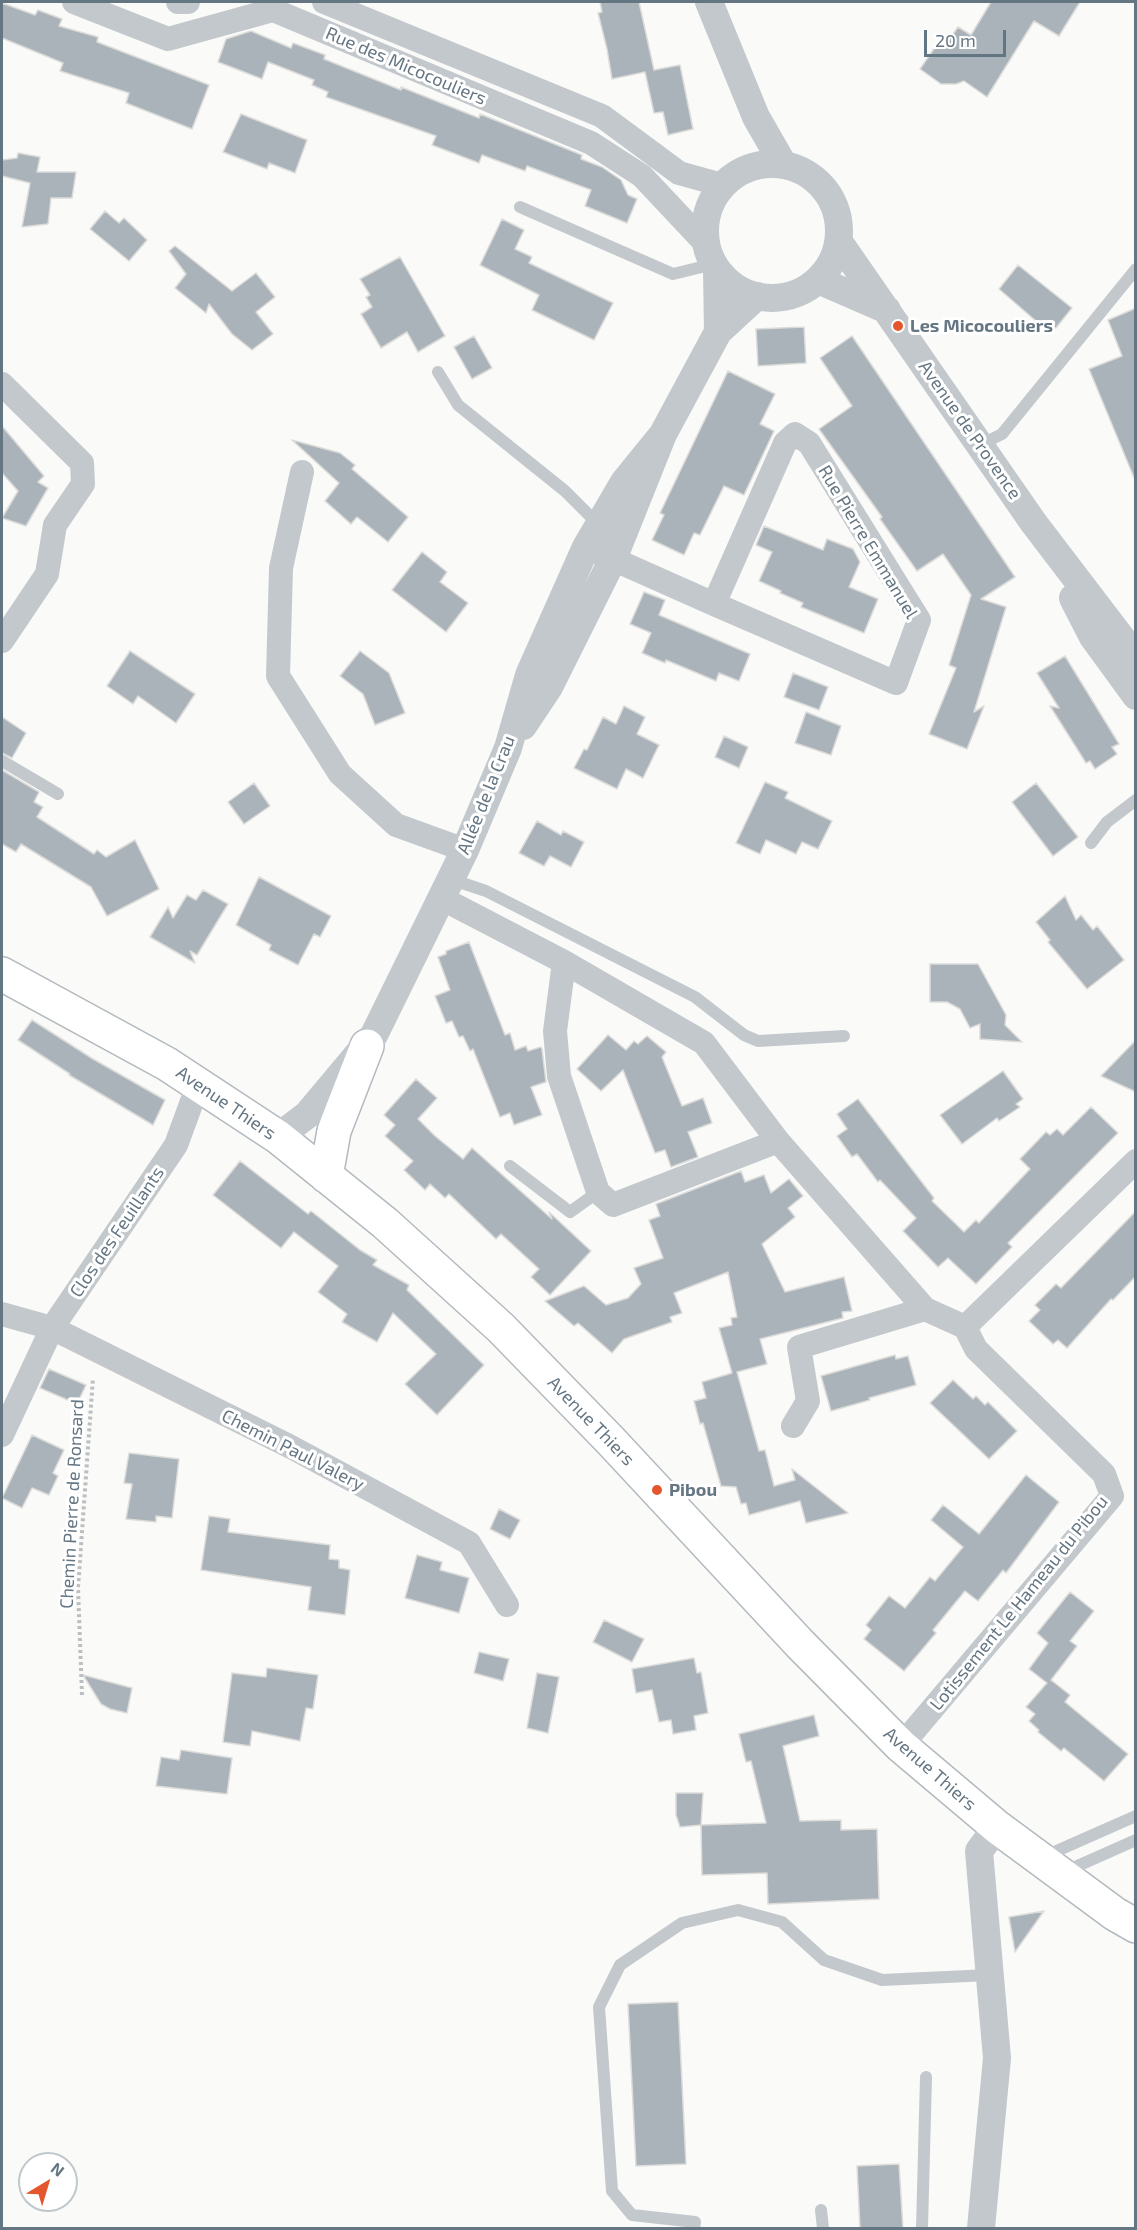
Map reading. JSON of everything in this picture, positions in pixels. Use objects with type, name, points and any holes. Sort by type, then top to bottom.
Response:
[{"type":"main road","name":"Avenue Thiers","points":[[2,974],[167,1064],[278,1137],[385,1223],[501,1328],[618,1449],[801,1645],[901,1746],[997,1827],[1136,1926]]},
{"type":"main road","points":[[326,1176],[334,1131],[367,1046]]},
{"type":"street","name":"Rue des Micocouliers","points":[[74,2],[168,39],[273,10],[591,143],[642,176],[713,259]]},
{"type":"street","points":[[178,2],[188,2]]},
{"type":"street","name":"Rue des Micocouliers","points":[[324,2],[602,116],[679,173],[733,177]]},
{"type":"street","points":[[709,2],[756,117],[783,164]]},
{"type":"street","points":[[718,332],[713,259],[705,223],[711,202],[733,177],[756,117]]},
{"type":"street","points":[[713,259],[728,282],[742,291],[757,296],[779,298],[800,292],[818,280],[831,263],[839,242],[839,221],[832,201],[820,184],[803,171],[783,164],[763,164],[733,177]]},
{"type":"street","name":"Avenue de Provence","points":[[839,242],[1033,522],[1136,657]]},
{"type":"street","points":[[818,280],[887,310]]},
{"type":"street","points":[[508,748],[549,687],[613,558],[663,434],[718,332],[757,296]]},
{"type":"street","points":[[2,384],[82,463],[83,484],[56,525],[46,574],[2,641]]},
{"type":"street","name":"Allée de la Crau","points":[[278,1137],[307,1115],[374,1035],[465,850],[508,748],[529,675],[593,536],[624,482],[663,434]]},
{"type":"street","name":"Rue Pierre Emmanuel","points":[[593,536],[613,558],[714,604],[896,683],[919,620],[809,444],[795,434],[785,443],[714,604]]},
{"type":"street","points":[[302,472],[281,568],[278,676],[340,774],[396,825],[465,850]]},
{"type":"street","name":"Avenue de Provence","points":[[1033,522],[1093,637],[1136,696]]},
{"type":"street","points":[[445,889],[564,962],[704,1042],[778,1141],[925,1309],[965,1327],[1136,1161]]},
{"type":"street","points":[[564,962],[555,1031],[559,1076],[598,1192],[613,1205],[778,1141]]},
{"type":"street","name":"Clos des Feuillants","points":[[2,1436],[51,1328],[176,1145],[198,1085]]},
{"type":"street","points":[[793,1426],[808,1401],[799,1347],[925,1309]]},
{"type":"street","points":[[2,1314],[51,1328]]},
{"type":"street","name":"Lotissement Le Hameau du Pibou","points":[[901,1746],[1112,1496],[1104,1474],[976,1349],[965,1327]]},
{"type":"street","name":"Chemin Paul Valery","points":[[51,1328],[291,1447],[469,1543],[507,1605]]},
{"type":"street","points":[[981,2229],[997,2058],[979,1851],[997,1827]]},
{"type":"lane","points":[[520,207],[673,274],[713,259]]},
{"type":"lane","points":[[980,445],[1002,434],[1136,269]]},
{"type":"lane","points":[[438,372],[458,405],[565,490],[593,536]]},
{"type":"lane","points":[[2,761],[58,794]]},
{"type":"lane","points":[[1091,843],[1107,822],[1136,800]]},
{"type":"lane","points":[[445,889],[486,891],[695,997],[744,1035],[758,1041],[844,1036]]},
{"type":"lane","points":[[510,1166],[570,1212],[598,1192]]},
{"type":"lane","points":[[1049,1866],[1136,1816]]},
{"type":"lane","points":[[1049,1866],[1136,1840]]},
{"type":"lane","points":[[694,2229],[694,2222],[632,2215],[612,2191],[599,2007],[620,1965],[682,1923],[738,1910],[782,1922],[824,1960],[882,1980],[990,1976]]},
{"type":"lane","points":[[922,2229],[926,2077]]},
{"type":"lane","points":[[821,2210],[823,2229]]},
{"type":"path","name":"Chemin Pierre de Ronsard","points":[[82,1695],[78,1588],[95,1350]]},
{"type":"building","points":[[600,2],[639,2],[654,70],[680,65],[693,129],[668,135],[663,112],[654,113],[645,72],[612,79],[598,13],[602,12]]},
{"type":"building","points":[[991,2],[1080,2],[1059,36],[1034,21],[987,97],[964,81],[956,84],[941,84],[920,69],[938,43],[944,47],[958,27],[971,35]]},
{"type":"building","points":[[2,3],[35,15],[38,10],[62,19],[59,26],[98,37],[97,42],[209,85],[192,129],[126,103],[129,93],[60,71],[63,63],[2,38]]},
{"type":"building","points":[[251,31],[291,48],[293,43],[325,55],[324,59],[401,90],[401,87],[479,118],[480,114],[582,155],[581,159],[602,167],[621,180],[628,195],[637,199],[627,223],[585,206],[591,190],[527,166],[525,171],[482,155],[479,163],[432,145],[436,136],[326,97],[328,92],[312,85],[314,80],[268,62],[262,79],[218,62],[226,39]]},
{"type":"building","points":[[241,114],[307,140],[295,173],[269,163],[267,169],[223,152]]},
{"type":"building","points":[[18,153],[40,157],[37,172],[76,172],[72,198],[51,198],[48,224],[22,227],[30,183],[2,176],[2,160],[17,158]]},
{"type":"building","points":[[105,211],[119,223],[124,218],[147,240],[129,261],[90,229]]},
{"type":"building","points":[[502,219],[524,230],[515,249],[532,257],[529,263],[613,303],[594,340],[532,310],[539,295],[480,265]]},
{"type":"building","points":[[175,246],[232,291],[256,273],[275,297],[256,312],[273,334],[252,350],[232,334],[209,304],[206,313],[175,288],[186,274],[169,251]]},
{"type":"building","points":[[400,257],[445,336],[418,352],[407,332],[381,348],[361,314],[372,307],[366,297],[370,295],[360,279]]},
{"type":"building","points":[[1018,265],[1072,308],[1051,334],[999,289]]},
{"type":"building","points":[[1136,308],[1135,480],[1089,369],[1122,356],[1108,320]]},
{"type":"building","points":[[804,327],[806,363],[758,366],[756,329]]},
{"type":"building","points":[[474,336],[492,368],[472,379],[454,347]]},
{"type":"building","points":[[852,336],[1015,577],[981,599],[1006,607],[974,712],[984,706],[967,749],[929,734],[956,668],[949,665],[971,595],[943,554],[917,571],[880,519],[882,517],[819,429],[852,406],[820,358]]},
{"type":"building","points":[[728,371],[775,394],[760,424],[774,431],[744,495],[724,486],[700,535],[694,533],[684,555],[652,540],[664,515],[660,513]]},
{"type":"building","points":[[2,426],[44,476],[38,482],[48,488],[26,526],[2,518],[18,491],[2,473]]},
{"type":"building","points":[[292,440],[340,453],[355,465],[352,469],[408,517],[388,542],[357,517],[351,524],[325,501],[339,483]]},
{"type":"building","points":[[764,526],[823,550],[827,539],[853,549],[860,562],[849,587],[878,599],[864,633],[801,607],[803,603],[759,581],[772,552],[756,545]]},
{"type":"building","points":[[422,552],[447,572],[440,582],[468,603],[446,632],[392,590]]},
{"type":"building","points":[[644,592],[665,600],[659,615],[750,654],[739,681],[719,673],[716,681],[666,660],[665,663],[642,653],[651,633],[630,624]]},
{"type":"building","points":[[130,651],[195,694],[176,723],[138,696],[133,704],[107,686]]},
{"type":"building","points":[[360,651],[389,673],[405,713],[375,725],[363,694],[340,676]]},
{"type":"building","points":[[1065,656],[1119,744],[1112,747],[1117,754],[1095,769],[1090,761],[1086,763],[1050,706],[1059,708],[1037,673]]},
{"type":"building","points":[[793,673],[828,687],[819,710],[784,697]]},
{"type":"building","points":[[624,706],[645,717],[637,734],[659,745],[643,778],[626,769],[617,789],[574,768],[584,749],[587,750],[603,717],[616,724]]},
{"type":"building","points":[[806,712],[841,726],[831,755],[795,743]]},
{"type":"building","points":[[2,717],[26,733],[12,758],[2,753]]},
{"type":"building","points":[[724,736],[748,747],[739,768],[715,757]]},
{"type":"building","points":[[2,770],[39,792],[34,802],[43,807],[37,817],[94,854],[97,850],[106,857],[135,840],[159,889],[107,916],[91,887],[21,844],[16,852],[2,844]]},
{"type":"building","points":[[765,782],[788,792],[785,798],[832,821],[818,849],[802,842],[796,854],[766,840],[760,854],[736,843]]},
{"type":"building","points":[[254,783],[270,806],[244,824],[228,802]]},
{"type":"building","points":[[1036,783],[1078,837],[1053,856],[1012,802]]},
{"type":"building","points":[[537,821],[561,835],[563,831],[584,842],[571,867],[550,856],[544,866],[519,853]]},
{"type":"building","points":[[259,877],[331,916],[320,937],[314,934],[298,965],[269,950],[271,945],[236,925]]},
{"type":"building","points":[[203,890],[228,904],[197,955],[190,951],[195,963],[150,937],[168,907],[173,918],[187,895],[196,900]]},
{"type":"building","points":[[1065,896],[1076,920],[1081,915],[1093,930],[1097,926],[1124,960],[1087,989],[1048,942],[1050,940],[1036,922]]},
{"type":"building","points":[[469,942],[505,1035],[510,1033],[515,1050],[526,1046],[528,1051],[541,1047],[542,1049],[546,1082],[531,1087],[542,1115],[514,1125],[510,1113],[500,1117],[473,1049],[470,1051],[463,1036],[459,1037],[452,1021],[446,1023],[435,996],[450,990],[438,957],[446,954],[446,951]]},
{"type":"building","points":[[930,964],[978,964],[1006,1015],[1005,1025],[1022,1042],[980,1039],[980,1024],[970,1028],[960,1009],[947,1002],[930,1002]]},
{"type":"building","points":[[32,1020],[93,1059],[165,1100],[153,1125],[69,1075],[18,1040]]},
{"type":"building","points":[[608,1035],[626,1050],[634,1041],[638,1044],[647,1036],[666,1052],[662,1057],[682,1106],[703,1098],[712,1123],[688,1132],[698,1157],[671,1167],[665,1150],[655,1153],[623,1070],[601,1091],[577,1069]]},
{"type":"building","points":[[1136,1040],[1136,1092],[1101,1076]]},
{"type":"building","points":[[1003,1071],[1023,1099],[1016,1104],[1020,1107],[999,1121],[997,1118],[962,1144],[940,1115]]},
{"type":"building","points":[[416,1079],[437,1098],[418,1119],[435,1136],[463,1159],[472,1148],[552,1219],[549,1212],[591,1251],[550,1295],[531,1277],[539,1269],[501,1234],[496,1239],[449,1194],[445,1198],[430,1184],[425,1190],[404,1170],[413,1161],[385,1136],[395,1125],[384,1115]]},
{"type":"building","points":[[858,1099],[934,1198],[932,1201],[964,1232],[976,1220],[979,1223],[1030,1169],[1020,1159],[1046,1132],[1050,1135],[1057,1129],[1063,1135],[1091,1107],[1118,1133],[1008,1243],[1012,1247],[976,1284],[948,1258],[938,1267],[903,1231],[916,1218],[880,1180],[878,1182],[857,1154],[852,1157],[837,1136],[847,1129],[837,1114]]},
{"type":"building","points":[[240,1161],[308,1214],[311,1211],[360,1250],[377,1260],[373,1265],[409,1285],[407,1290],[484,1365],[437,1415],[405,1384],[436,1354],[393,1313],[377,1342],[342,1322],[347,1314],[318,1292],[338,1266],[294,1232],[281,1248],[213,1195]]},
{"type":"building","points":[[741,1171],[745,1182],[764,1175],[771,1193],[789,1179],[803,1196],[788,1208],[795,1217],[762,1244],[785,1292],[844,1277],[852,1311],[842,1312],[843,1318],[760,1339],[767,1364],[737,1372],[759,1451],[765,1450],[774,1486],[795,1480],[792,1469],[848,1513],[806,1523],[800,1501],[749,1515],[746,1503],[741,1504],[736,1487],[721,1486],[703,1423],[700,1424],[694,1401],[706,1398],[702,1382],[732,1373],[719,1328],[732,1325],[731,1318],[737,1317],[728,1272],[674,1293],[682,1313],[670,1317],[672,1322],[624,1339],[612,1353],[578,1323],[574,1326],[545,1301],[584,1286],[606,1305],[628,1298],[641,1284],[634,1268],[663,1258],[649,1220],[660,1216],[656,1204]]},
{"type":"building","points":[[1136,1211],[1136,1276],[1113,1300],[1111,1299],[1067,1348],[1058,1340],[1053,1344],[1029,1321],[1040,1310],[1035,1305],[1056,1284],[1061,1288]]},
{"type":"building","points":[[895,1355],[896,1359],[908,1356],[916,1385],[831,1411],[821,1376]]},
{"type":"building","points":[[49,1369],[86,1385],[77,1404],[40,1388]]},
{"type":"building","points":[[953,1380],[973,1399],[976,1396],[985,1405],[988,1402],[1017,1431],[989,1459],[930,1403]]},
{"type":"building","points":[[32,1435],[64,1450],[53,1473],[58,1476],[49,1495],[32,1488],[22,1508],[2,1498]]},
{"type":"building","points":[[129,1453],[179,1459],[172,1518],[156,1516],[156,1522],[126,1519],[132,1484],[124,1483]]},
{"type":"building","points":[[1026,1475],[1059,1502],[1006,1573],[1003,1570],[978,1601],[965,1591],[933,1630],[936,1633],[904,1671],[864,1639],[871,1630],[866,1625],[889,1596],[905,1608],[930,1577],[935,1581],[963,1547],[931,1520],[943,1505],[979,1534]]},
{"type":"building","points":[[499,1509],[520,1520],[510,1539],[490,1529]]},
{"type":"building","points":[[209,1516],[230,1519],[228,1532],[330,1545],[329,1559],[339,1560],[339,1568],[350,1570],[345,1615],[308,1610],[311,1587],[201,1570]]},
{"type":"building","points":[[417,1555],[442,1562],[440,1570],[469,1578],[459,1613],[405,1598]]},
{"type":"building","points":[[1070,1592],[1094,1611],[1070,1641],[1077,1646],[1051,1680],[1070,1695],[1065,1702],[1128,1754],[1104,1781],[1064,1748],[1061,1751],[1038,1732],[1039,1730],[1029,1721],[1035,1714],[1026,1707],[1047,1683],[1029,1669],[1048,1643],[1037,1633]]},
{"type":"building","points":[[604,1620],[644,1639],[632,1662],[593,1642]]},
{"type":"building","points":[[479,1652],[509,1659],[503,1681],[474,1673]]},
{"type":"building","points":[[694,1658],[697,1673],[701,1672],[708,1713],[694,1716],[696,1730],[673,1734],[671,1720],[659,1722],[652,1690],[636,1693],[632,1669]]},
{"type":"building","points":[[267,1668],[318,1675],[313,1709],[306,1708],[300,1741],[252,1731],[250,1746],[223,1742],[232,1673],[266,1677]]},
{"type":"building","points":[[537,1673],[559,1677],[548,1733],[527,1728]]},
{"type":"building","points":[[83,1675],[132,1688],[127,1713],[101,1704]]},
{"type":"building","points":[[814,1715],[819,1736],[783,1746],[800,1821],[841,1820],[841,1830],[877,1829],[879,1899],[768,1904],[767,1873],[702,1875],[701,1825],[766,1823],[751,1761],[746,1762],[739,1734]]},
{"type":"building","points":[[181,1750],[232,1758],[227,1794],[156,1786],[161,1757],[179,1760]]},
{"type":"building","points":[[676,1793],[703,1793],[701,1825],[680,1827],[676,1815]]},
{"type":"building","points":[[1044,1911],[1015,1952],[1009,1917]]},
{"type":"building","points":[[678,2002],[686,2164],[636,2166],[628,2004]]},
{"type":"building","points":[[899,2164],[903,2229],[860,2229],[857,2166]]},
{"type":"place","name":"Les Micocouliers","points":[[898,326]]},
{"type":"place","name":"Pibou","points":[[657,1490]]}]
